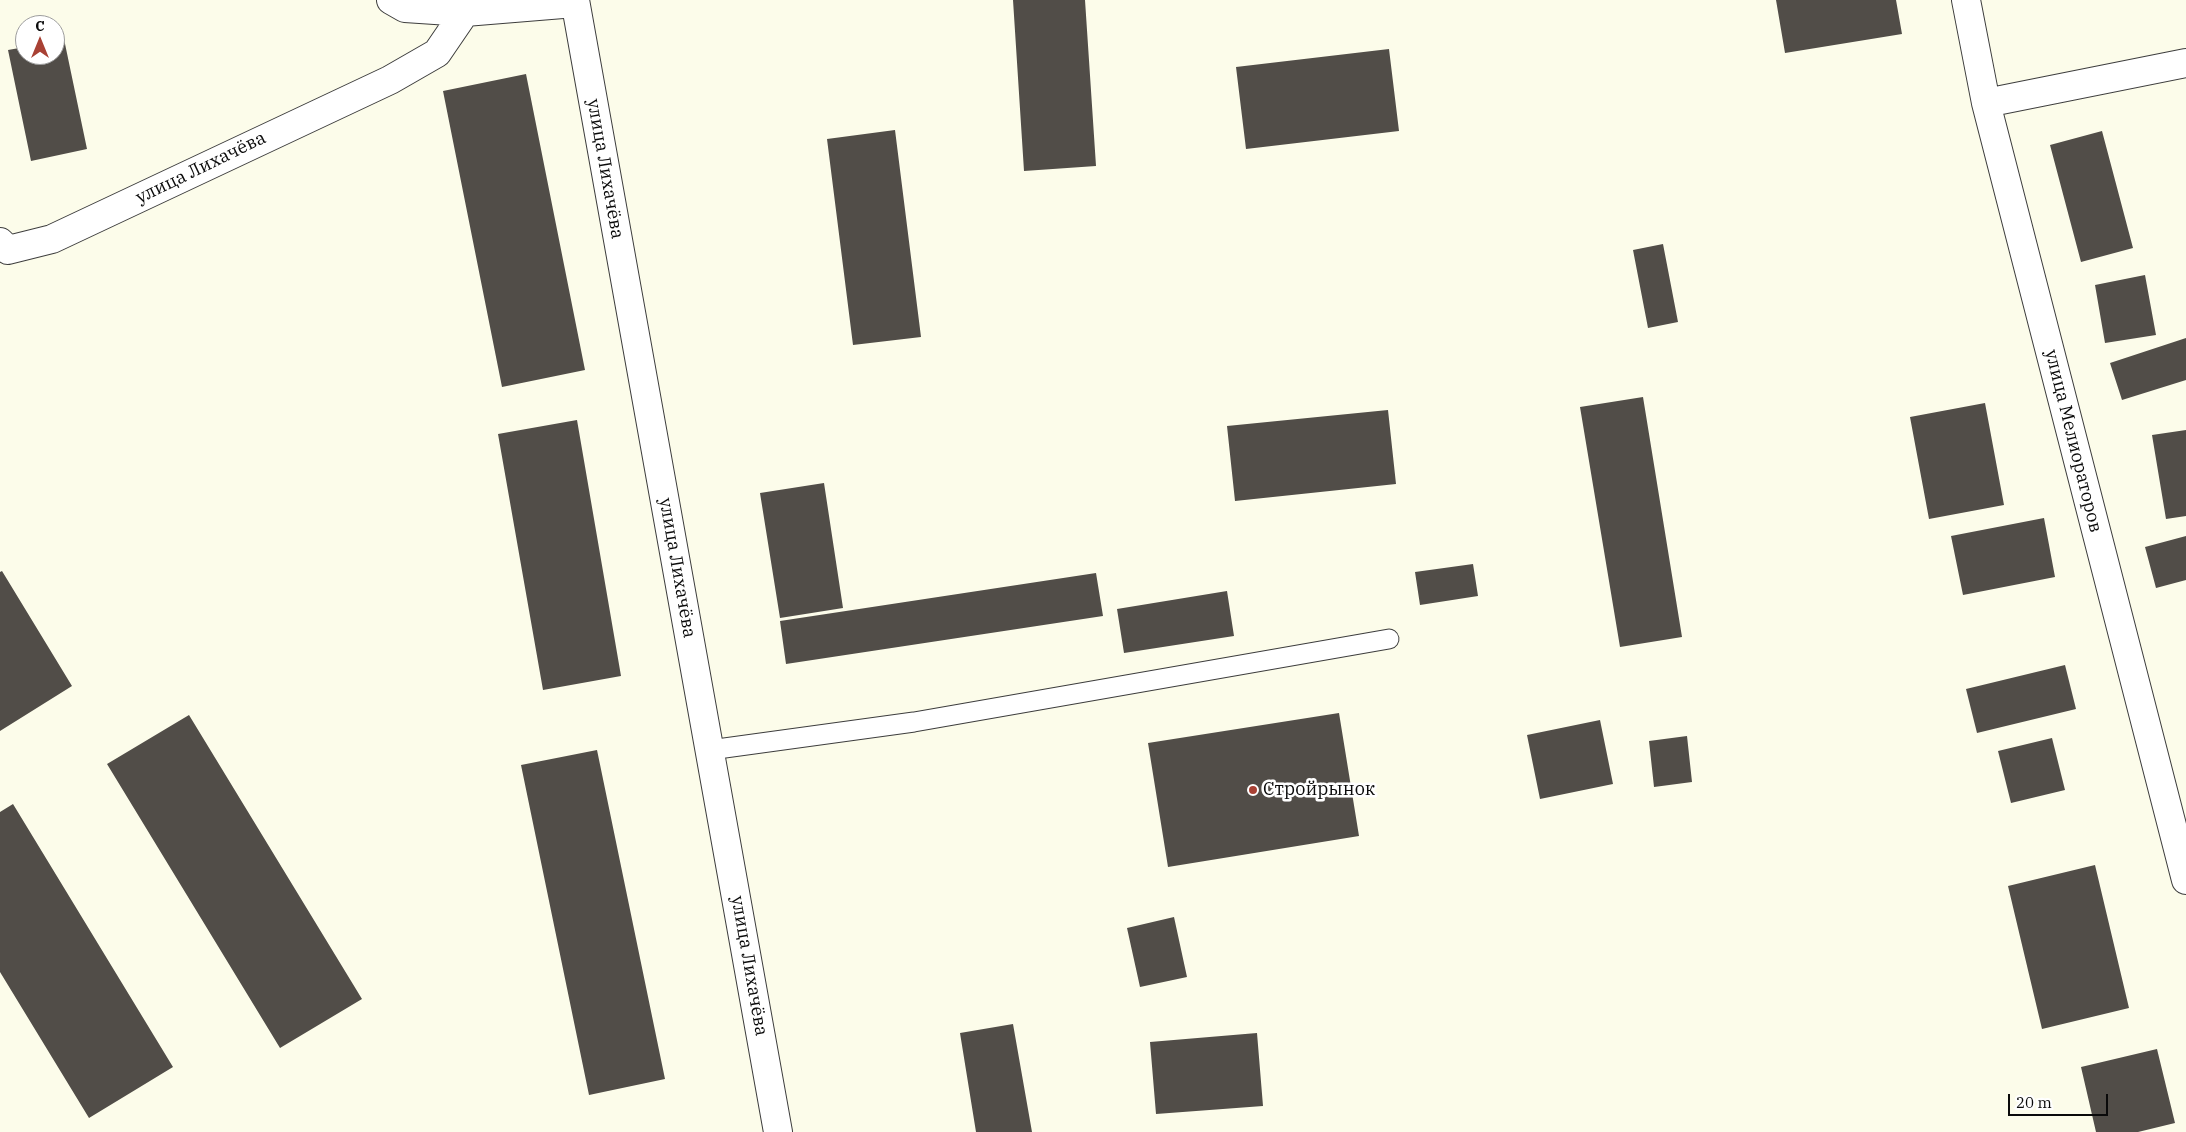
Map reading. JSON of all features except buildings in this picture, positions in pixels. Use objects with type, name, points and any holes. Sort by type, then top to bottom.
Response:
[{"type":"street","name":"улица Лихачёва","points":[[391,0],[405,8],[465,12],[575,2],[778,1132]]},
{"type":"street","name":"улица Мелиораторов","points":[[1966,0],[1986,103],[2186,880]]},
{"type":"street","name":"улица Лихачёва","points":[[0,242],[8,250],[52,239],[390,80],[437,53],[465,12]]},
{"type":"street","points":[[1986,103],[2186,63]]},
{"type":"lane","points":[[710,750],[914,722],[1389,639]]},
{"type":"place","name":"Стройрынок","points":[[1253,790]]}]
